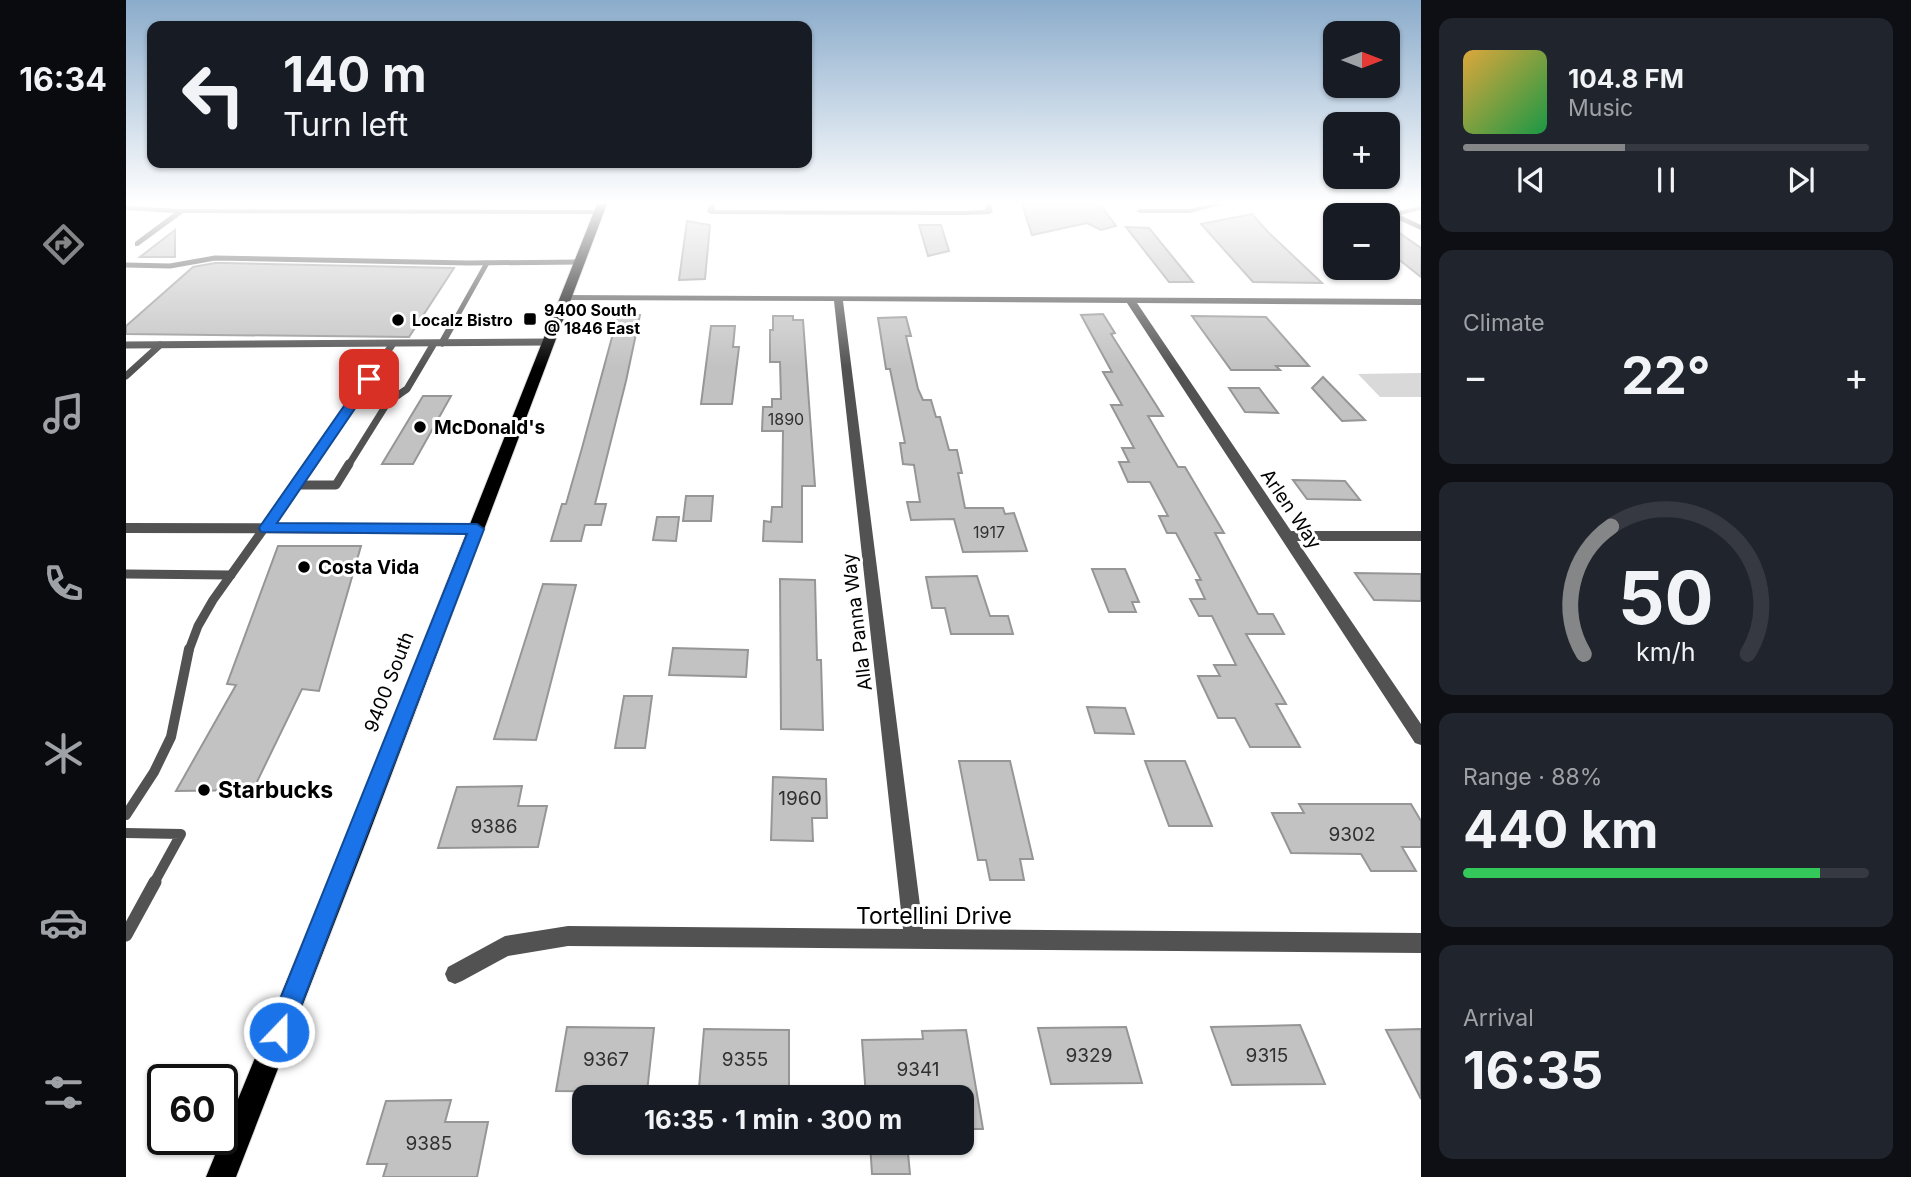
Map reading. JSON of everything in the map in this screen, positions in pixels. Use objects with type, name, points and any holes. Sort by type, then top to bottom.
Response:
[{"type":"main road","name":"9400 South","points":[[221,1177],[477,529],[580,259]]},
{"type":"street","points":[[566,297],[1421,302]]},
{"type":"street","name":"Alla Panna Way","points":[[838,299],[914,940]]},
{"type":"street","name":"Arlen Way","points":[[1130,300],[1421,738]]},
{"type":"street","points":[[126,528],[477,529]]},
{"type":"street","points":[[1286,536],[1421,536]]},
{"type":"street","name":"Tortellini Drive","points":[[455,974],[505,946],[568,936],[1421,943]]},
{"type":"lane","points":[[126,265],[170,266],[210,259]]},
{"type":"lane","points":[[265,259],[579,262]]},
{"type":"lane","points":[[442,343],[486,263]]},
{"type":"lane","points":[[126,345],[433,345],[549,342]]},
{"type":"lane","points":[[126,376],[160,345]]},
{"type":"lane","points":[[126,815],[166,750],[175,723],[188,656],[198,627],[231,575],[392,345]]},
{"type":"lane","points":[[296,485],[337,485],[388,402],[407,388],[433,345]]},
{"type":"lane","points":[[358,395],[398,395]]},
{"type":"lane","points":[[126,574],[231,575]]},
{"type":"lane","points":[[126,833],[181,835],[126,935]]},
{"type":"shaded area","points":[[1421,373],[1421,397],[1380,397],[1358,374]]},
{"type":"building","points":[[682,259],[707,259],[705,279],[679,280]]},
{"type":"building","points":[[1151,259],[1174,259],[1193,282],[1169,282]]},
{"type":"building","points":[[1232,259],[1297,259],[1322,283],[1253,282]]},
{"type":"building","points":[[1400,259],[1421,259],[1421,277],[1400,260]]},
{"type":"building","points":[[215,263],[454,268],[409,337],[126,334],[126,326],[193,267]]},
{"type":"building","points":[[1103,314],[1115,333],[1111,334],[1163,416],[1148,416],[1178,467],[1185,467],[1224,533],[1215,533],[1258,614],[1273,614],[1284,634],[1246,634],[1286,704],[1276,704],[1300,747],[1250,747],[1235,718],[1218,718],[1198,676],[1220,676],[1214,665],[1236,665],[1212,616],[1199,616],[1190,599],[1205,599],[1196,580],[1201,580],[1176,533],[1167,533],[1159,516],[1168,516],[1150,482],[1128,482],[1119,462],[1129,462],[1122,448],[1134,448],[1111,405],[1122,405],[1103,372],[1112,372],[1081,315]]},
{"type":"building","points":[[618,315],[640,315],[595,504],[606,504],[601,525],[585,525],[581,541],[551,541],[562,504],[566,504]]},
{"type":"building","points":[[773,316],[793,316],[793,320],[803,320],[815,486],[802,486],[802,542],[763,541],[764,521],[771,522],[772,507],[782,507],[783,431],[762,431],[763,407],[772,407],[772,399],[781,399],[780,362],[770,362]]},
{"type":"building","points":[[1192,316],[1266,317],[1309,366],[1276,366],[1280,370],[1231,370]]},
{"type":"building","points":[[906,317],[911,336],[906,336],[918,389],[923,400],[931,400],[936,417],[940,417],[949,450],[957,450],[962,473],[958,473],[965,508],[1003,508],[1005,514],[1014,513],[1027,551],[963,552],[954,519],[911,520],[907,502],[920,502],[914,465],[903,464],[900,443],[905,443],[890,369],[886,369],[878,318]]},
{"type":"building","points":[[711,326],[735,326],[733,347],[739,347],[732,404],[701,404]]},
{"type":"building","points":[[1323,377],[1365,420],[1342,421],[1312,388]]},
{"type":"building","points":[[1229,388],[1259,388],[1278,413],[1245,412]]},
{"type":"building","points":[[423,396],[451,396],[413,464],[382,464]]},
{"type":"building","points":[[1293,480],[1345,481],[1360,500],[1307,499]]},
{"type":"building","points":[[686,496],[713,496],[711,521],[683,521]]},
{"type":"building","points":[[657,517],[679,517],[676,541],[653,540]]},
{"type":"building","points":[[278,546],[361,546],[319,691],[302,689],[253,790],[176,791],[236,685],[227,684]]},
{"type":"building","points":[[1092,569],[1125,569],[1139,602],[1132,602],[1136,612],[1109,612]]},
{"type":"building","points":[[1355,573],[1421,574],[1421,601],[1374,600]]},
{"type":"building","points":[[977,576],[990,616],[1008,616],[1013,634],[951,634],[945,608],[932,608],[926,577]]},
{"type":"building","points":[[780,579],[815,580],[817,660],[821,660],[823,730],[781,729]]},
{"type":"building","points":[[543,584],[576,585],[536,740],[494,739]]},
{"type":"building","points":[[673,648],[748,650],[746,677],[669,675]]},
{"type":"building","points":[[624,696],[652,696],[645,748],[615,748]]},
{"type":"building","points":[[1087,707],[1125,708],[1134,734],[1095,733]]},
{"type":"building","points":[[959,761],[1010,761],[1033,859],[1020,859],[1024,880],[990,880],[986,860],[978,860]]},
{"type":"building","points":[[1145,761],[1185,761],[1212,826],[1169,826]]},
{"type":"building","points":[[773,777],[826,779],[827,818],[812,818],[813,841],[771,840]]},
{"type":"building","points":[[522,786],[518,806],[547,806],[538,847],[438,848],[457,787]]},
{"type":"building","points":[[1299,804],[1411,804],[1421,821],[1421,847],[1402,847],[1416,871],[1371,871],[1361,854],[1291,853],[1272,813],[1304,813]]},
{"type":"building","points":[[1300,1025],[1325,1084],[1232,1085],[1211,1027]]},
{"type":"building","points":[[567,1027],[654,1028],[648,1085],[572,1085],[572,1091],[556,1091]]},
{"type":"building","points":[[1126,1027],[1142,1083],[1051,1084],[1038,1028]]},
{"type":"building","points":[[704,1029],[789,1030],[789,1085],[699,1085]]},
{"type":"building","points":[[1421,1029],[1421,1099],[1386,1030]]},
{"type":"building","points":[[966,1030],[983,1129],[974,1129],[974,1085],[865,1085],[862,1040],[923,1039],[922,1031]]},
{"type":"building","points":[[451,1100],[445,1122],[488,1122],[477,1177],[383,1177],[387,1164],[367,1164],[386,1101]]},
{"type":"building","points":[[871,1155],[908,1155],[910,1174],[872,1174]]},
{"type":"place","name":"9400 South @ 1846 East","points":[[530,319]]},
{"type":"place","name":"Localz Bistro","points":[[398,320]]},
{"type":"place","name":"McDonald's","points":[[420,427]]},
{"type":"place","name":"Costa Vida","points":[[304,567]]},
{"type":"place","name":"Starbucks","points":[[204,790]]},
{"type":"route","points":[[279,1032],[477,529],[266,528],[369,379]]}]
